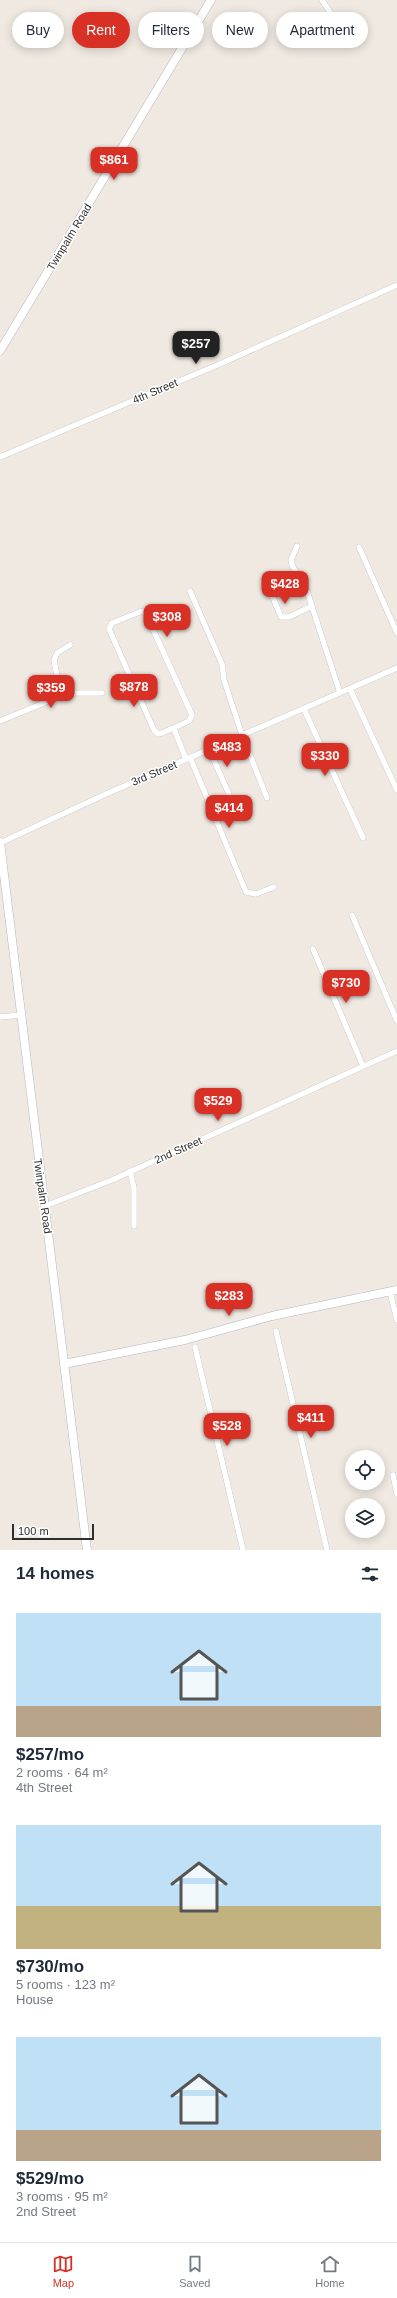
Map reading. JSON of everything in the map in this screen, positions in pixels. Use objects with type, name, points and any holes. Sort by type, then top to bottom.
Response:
[{"type":"main road","name":"Twinpalm Road","points":[[0,351],[211,0]]},
{"type":"main road","name":"Twinpalm Road","points":[[0,843],[87,1550]]},
{"type":"main road","points":[[64,1364],[185,1340],[272,1316],[394,1291]]},
{"type":"street","points":[[322,0],[330,12]]},
{"type":"street","name":"4th Street","points":[[0,457],[222,363],[397,285]]},
{"type":"street","points":[[297,546],[291,560],[292,565],[307,591],[340,693]]},
{"type":"street","points":[[359,547],[397,633]]},
{"type":"street","points":[[267,583],[281,617],[289,617],[312,606]]},
{"type":"street","points":[[190,590],[222,664],[224,680],[242,735],[267,798]]},
{"type":"street","points":[[142,611],[146,614],[192,715],[189,721],[174,728],[162,733],[155,732],[108,628],[112,623],[142,611]]},
{"type":"street","points":[[61,696],[54,660],[57,653],[70,645]]},
{"type":"street","name":"3rd Street","points":[[0,843],[188,758],[397,668]]},
{"type":"street","points":[[350,689],[397,790]]},
{"type":"street","points":[[0,721],[61,696],[75,693],[102,693]]},
{"type":"street","points":[[304,709],[363,838]]},
{"type":"street","points":[[174,728],[246,892],[256,894],[274,887]]},
{"type":"street","points":[[209,749],[230,794]]},
{"type":"street","points":[[352,915],[397,1021]]},
{"type":"street","points":[[313,949],[363,1066]]},
{"type":"street","points":[[0,1017],[20,1015]]},
{"type":"street","name":"2nd Street","points":[[45,1206],[130,1171],[397,1051]]},
{"type":"street","points":[[130,1171],[134,1188],[134,1226]]},
{"type":"street","points":[[394,1291],[397,1320]]},
{"type":"street","points":[[276,1331],[327,1550]]},
{"type":"street","points":[[195,1347],[243,1550]]},
{"type":"street","points":[[393,1475],[397,1494]]}]
